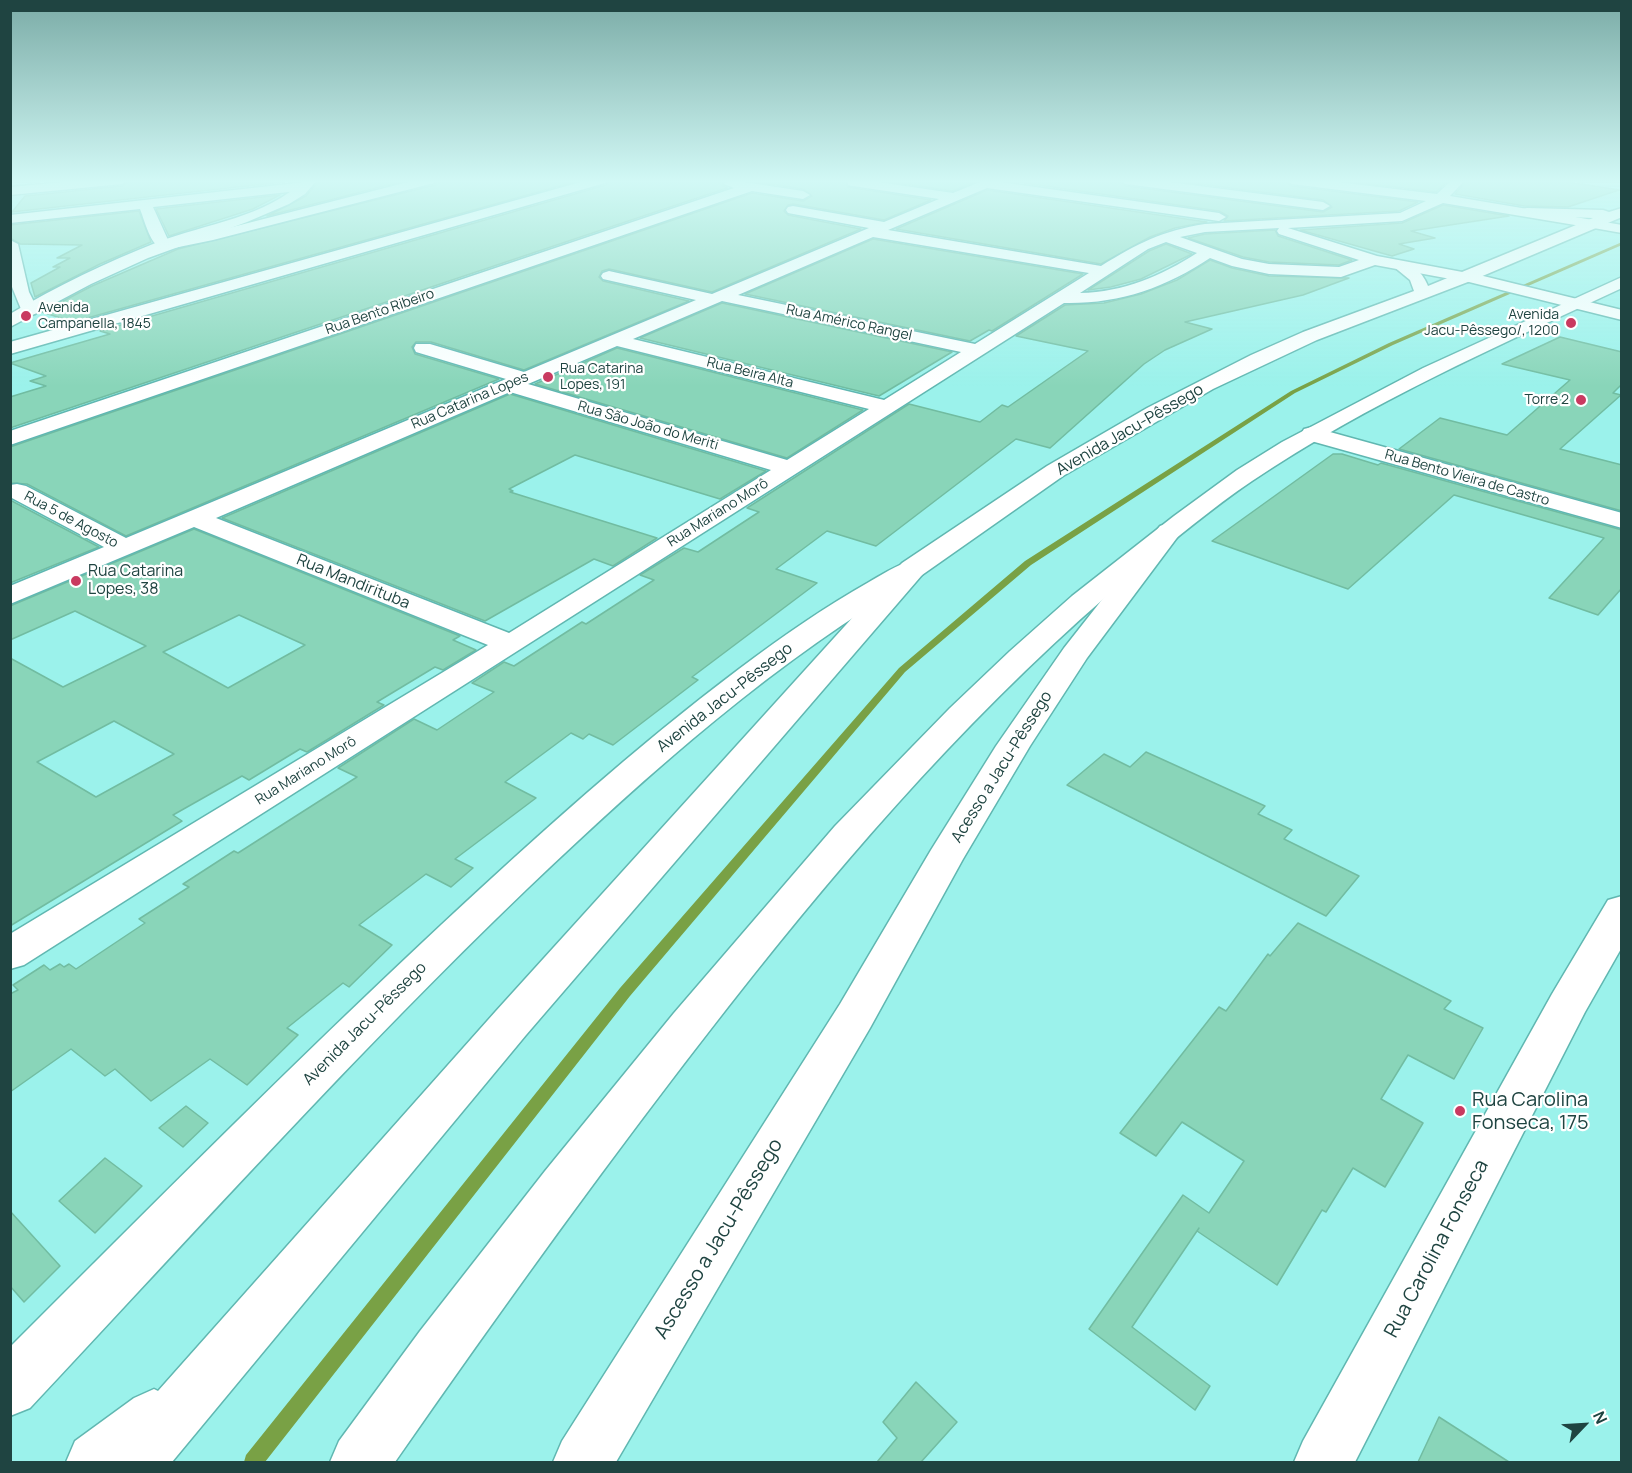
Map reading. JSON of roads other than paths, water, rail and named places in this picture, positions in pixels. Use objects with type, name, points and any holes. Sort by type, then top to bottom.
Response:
[{"type":"main road","points":[[11,249],[21,308]]},
{"type":"main road","points":[[10,322],[21,308],[148,249]]},
{"type":"main road","points":[[10,348],[359,249]]},
{"type":"main road","name":"Rua Bento Ribeiro","points":[[10,438],[569,249]]},
{"type":"main road","name":"Rua Catarina Lopes","points":[[10,596],[831,249]]},
{"type":"main road","points":[[984,249],[1104,271]]},
{"type":"main road","name":"Rua Mariano Morô","points":[[10,954],[511,644],[1139,249]]},
{"type":"main road","points":[[1200,249],[1250,266],[1295,271],[1341,272],[1374,260]]},
{"type":"main road","points":[[1338,249],[1374,260],[1473,278],[1622,315]]},
{"type":"main road","name":"Avenida Jacu-Pêssego","points":[[10,1388],[301,1086],[490,901],[627,777],[749,676],[871,591],[912,569],[965,530],[1096,447],[1174,402],[1311,336],[1423,293],[1473,278],[1538,249]]},
{"type":"main road","points":[[1062,298],[1102,296],[1140,289],[1157,283],[1209,252]]},
{"type":"main road","points":[[1401,266],[1417,278],[1423,293]]},
{"type":"main road","name":"Rua Américo Rangel","points":[[609,276],[978,350]]},
{"type":"main road","points":[[360,1462],[586,1154],[737,965],[870,809],[1030,647],[1084,598],[1169,531],[1243,477],[1312,434],[1387,391],[1567,301],[1622,282]]},
{"type":"main road","name":"Rua Beira Alta","points":[[614,340],[886,407]]},
{"type":"main road","name":"Rua São João do Meriti","points":[[423,348],[516,381],[789,468]]},
{"type":"main road","name":"Rua Bento Vieira de Castro","points":[[1312,434],[1622,521]]},
{"type":"main road","name":"Rua 5 de Agosto","points":[[17,491],[126,548]]},
{"type":"main road","name":"Rua Mandirituba","points":[[196,519],[511,644]]},
{"type":"main road","name":"Acesso a Jacu-Pêssego","points":[[855,1016],[944,859],[1013,746],[1075,654],[1169,531]]},
{"type":"main road","points":[[134,1462],[511,1023],[912,569]]},
{"type":"main road","name":"Rua Carolina Fonseca","points":[[1324,1462],[1567,1006],[1622,910]]},
{"type":"main road","name":"Ascesso a Jacu-Pêssego","points":[[583,1462],[855,1016]]},
{"type":"main road","points":[[96,1462],[203,1381]]},
{"type":"waterway","points":[[253,1462],[625,992],[902,670],[1028,563],[1293,392],[1391,344],[1609,249]]},
{"type":"place","name":"Avenida Campanella, 1845","points":[[26,316]]},
{"type":"place","name":"Avenida Jacu-Pêssego/, 1200","points":[[1571,323]]},
{"type":"place","name":"Rua Catarina Lopes, 191","points":[[548,377]]},
{"type":"place","name":"Torre 2","points":[[1581,400]]},
{"type":"place","name":"Rua Catarina Lopes, 38","points":[[76,581]]},
{"type":"place","name":"Rua Carolina Fonseca, 175","points":[[1460,1111]]}]
